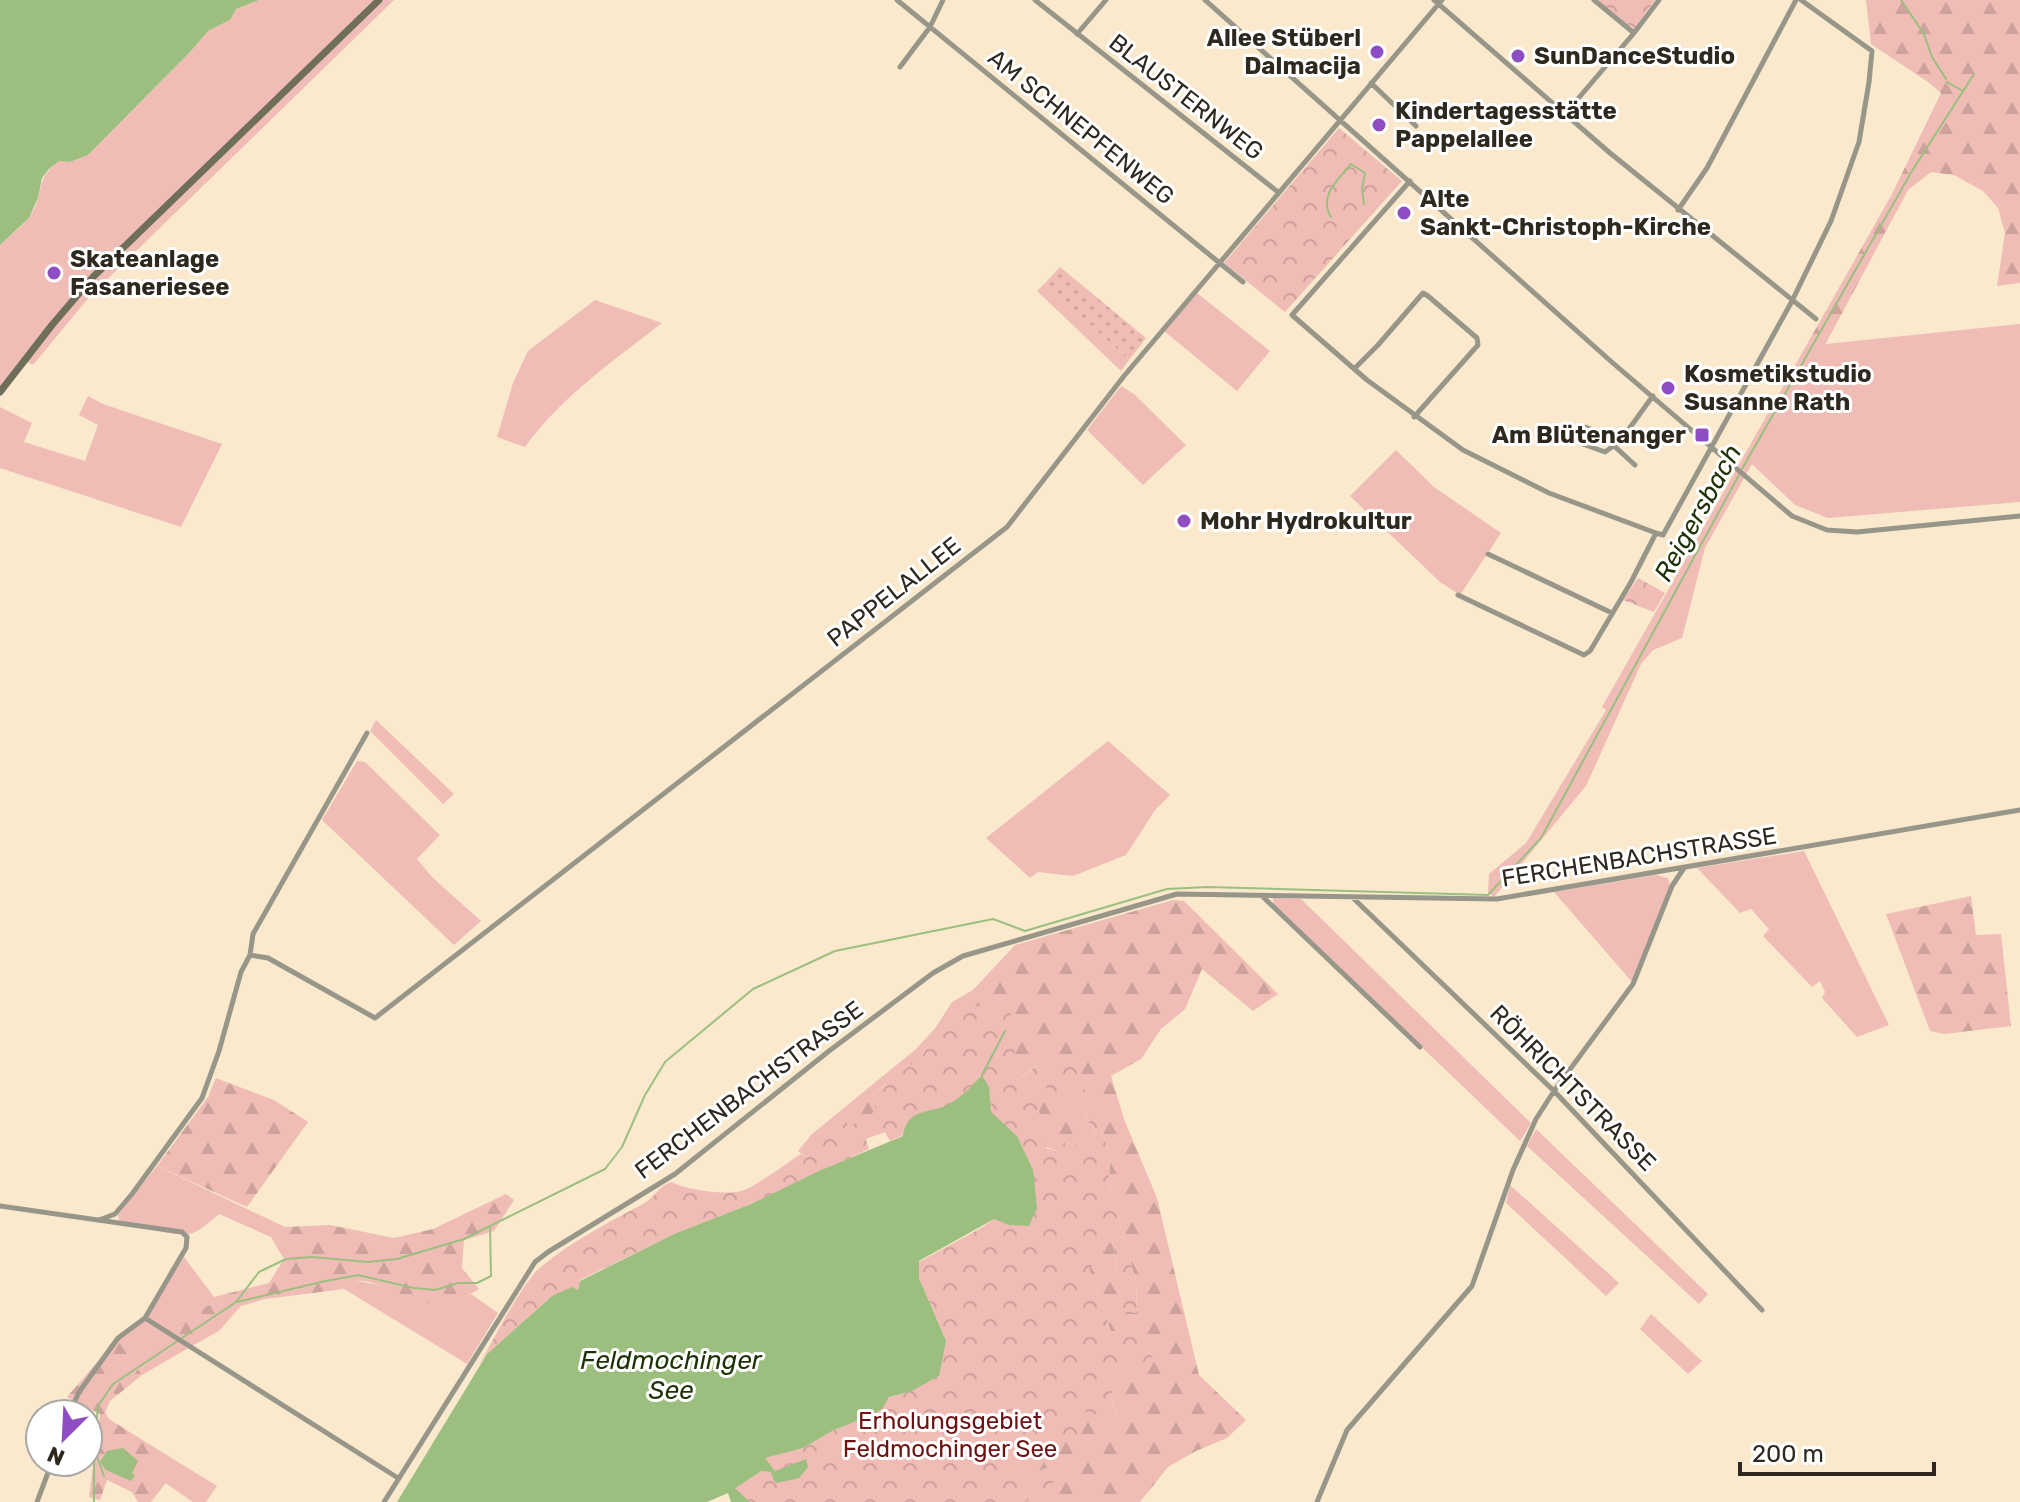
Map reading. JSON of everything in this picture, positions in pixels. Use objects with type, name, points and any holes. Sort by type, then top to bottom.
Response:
[{"type":"main road","points":[[0,392],[93,277],[379,0]]},
{"type":"street","name":"AM SCHNEPFENWEG","points":[[897,0],[1243,282]]},
{"type":"street","points":[[900,67],[930,27],[943,0]]},
{"type":"street","name":"BLAUSTERNWEG","points":[[1035,0],[1278,192]]},
{"type":"street","points":[[1077,34],[1106,0]]},
{"type":"street","points":[[1205,0],[1738,473],[1792,516],[1827,530],[1857,532],[2020,516]]},
{"type":"street","points":[[1594,0],[1634,33]]},
{"type":"street","points":[[1565,114],[1659,0]]},
{"type":"street","points":[[1410,181],[1292,315],[1414,417],[1463,450],[1582,507],[1663,535],[1792,301],[1831,221],[1859,142],[1872,51],[1799,0],[1707,168],[1678,210]]},
{"type":"street","points":[[1438,1],[1678,210],[1816,319]]},
{"type":"street","name":"PAPPELALLEE","points":[[250,955],[268,958],[375,1018],[1007,527],[1124,376],[1438,1]]},
{"type":"street","points":[[1371,83],[1416,126]]},
{"type":"street","points":[[1354,369],[1404,316],[1418,296],[1423,293],[1428,296],[1476,337],[1478,345],[1414,417]]},
{"type":"street","points":[[1635,465],[1613,447],[1591,427],[1581,427],[1577,431],[1580,443],[1601,451],[1613,447],[1653,396]]},
{"type":"street","points":[[1458,595],[1584,655],[1590,651],[1631,582],[1656,533]]},
{"type":"street","points":[[1488,554],[1612,613]]},
{"type":"street","points":[[99,1220],[115,1214],[132,1194],[202,1098],[241,972],[250,955],[253,934],[367,733]]},
{"type":"street","name":"FERCHENBACHSTRASSE","points":[[384,1502],[535,1262],[675,1174],[746,1115],[940,968],[980,950],[1177,894],[1495,899],[2020,810]]},
{"type":"street","points":[[1317,1502],[1347,1430],[1472,1286],[1520,1154],[1554,1091],[1633,984],[1674,882],[1685,868]]},
{"type":"street","points":[[1666,871],[1674,882]]},
{"type":"street","points":[[1261,895],[1420,1047]]},
{"type":"street","name":"RÖHRICHTSTRASSE","points":[[1352,897],[1554,1091],[1762,1310]]},
{"type":"street","points":[[0,1206],[182,1232],[187,1237],[186,1248],[145,1318],[118,1338],[76,1398]]},
{"type":"street","points":[[145,1318],[398,1478]]},
{"type":"street","points":[[37,1502],[46,1478]]},
{"type":"green space","points":[[259,0],[394,0],[91,295],[33,365],[27,362],[0,395],[0,245],[29,217],[51,168],[59,161],[70,162],[88,155],[208,31],[230,20],[236,9]]},
{"type":"green space","points":[[1596,0],[1655,0],[1634,29]]},
{"type":"green space","points":[[1866,0],[2020,0],[2020,283],[1997,286],[2005,233],[1998,208],[1983,191],[1954,175],[1931,172],[1908,190],[1825,345],[1806,346],[1892,194],[1941,93],[1871,44]]},
{"type":"green space","points":[[1339,128],[1402,181],[1285,312],[1224,263]]},
{"type":"green space","points":[[1060,267],[1146,338],[1129,360],[1045,283]]},
{"type":"green space","points":[[1045,283],[1129,360],[1121,371],[1037,291]]},
{"type":"green space","points":[[1197,293],[1270,351],[1237,391],[1164,331]]},
{"type":"green space","points":[[595,300],[662,323],[572,395],[525,447],[497,437],[513,383],[528,351]]},
{"type":"green space","points":[[2020,324],[2020,502],[1828,518],[1795,505],[1752,464],[1705,548],[1682,638],[1653,650],[1641,664],[1586,786],[1494,897],[1488,892],[1489,874],[1526,843],[1606,710],[1602,707],[1806,346]]},
{"type":"green space","points":[[1121,386],[1134,394],[1186,445],[1143,485],[1087,430]]},
{"type":"green space","points":[[88,396],[103,404],[222,444],[181,527],[0,468],[0,407],[32,423],[24,442],[85,461],[98,425],[79,415]]},
{"type":"green space","points":[[1396,450],[1434,487],[1501,533],[1460,595],[1440,582],[1350,496]]},
{"type":"green space","points":[[1638,578],[1665,593],[1654,612],[1623,600]]},
{"type":"green space","points":[[376,720],[454,794],[443,804],[370,731]]},
{"type":"green space","points":[[1108,741],[1170,795],[1155,810],[1126,855],[1073,876],[1038,872],[1030,878],[986,838]]},
{"type":"green space","points":[[357,761],[365,762],[440,835],[417,859],[432,877],[481,921],[454,945],[322,820]]},
{"type":"green space","points":[[1804,851],[1889,1025],[1857,1037],[1822,998],[1825,992],[1820,981],[1812,987],[1763,936],[1769,929],[1751,909],[1740,913],[1697,868]]},
{"type":"green space","points":[[1656,875],[1668,878],[1670,885],[1632,982],[1554,892]]},
{"type":"green space","points":[[1971,896],[1976,935],[2001,934],[2011,1026],[1944,1034],[1930,1031],[1886,914]]},
{"type":"green space","points":[[1273,898],[1301,899],[1531,1123],[1520,1141],[1273,905]]},
{"type":"green space","points":[[1173,900],[1184,901],[1278,994],[1253,1011],[1202,969],[1185,1009],[1161,1029],[1141,1059],[1111,1076],[1124,1119],[1157,1198],[1199,1375],[1246,1420],[1227,1438],[1168,1467],[1140,1502],[1026,1502],[1057,1479],[1023,1478],[1005,1441],[1046,1436],[1070,1407],[1118,1419],[1110,1395],[1129,1370],[1111,1332],[1089,1268],[1105,1227],[1113,1245],[1122,1310],[1137,1313],[1136,1282],[1109,1183],[1110,1153],[1071,1057],[1036,1065],[1017,1081],[1029,1091],[1045,1085],[1073,1101],[1097,1132],[1080,1146],[1059,1142],[1057,1151],[886,1084],[870,1097],[878,1110],[807,1157],[798,1151],[812,1134],[916,1049],[936,1027],[952,1002],[973,990],[1015,945]]},
{"type":"green space","name":"Erholungsgebiet Feldmochinger See","points":[[995,1003],[1012,1015],[1017,1037],[1012,1073],[1017,1081],[1047,1057],[1071,1056],[1110,1153],[1109,1183],[1136,1282],[1137,1313],[1122,1311],[1113,1245],[1105,1229],[1104,1256],[1089,1268],[1111,1331],[1142,1330],[1153,1360],[1129,1370],[1110,1395],[1118,1420],[1071,1408],[1081,1432],[1072,1438],[1046,1436],[1036,1453],[1006,1442],[1023,1477],[1049,1467],[1058,1479],[1026,1502],[750,1502],[734,1488],[763,1471],[775,1471],[764,1458],[803,1448],[834,1430],[872,1415],[889,1397],[910,1392],[946,1341],[919,1278],[919,1262],[994,1219],[1002,1222],[903,1135],[890,1141],[885,1132],[866,1139],[869,1149],[751,1204],[674,1234],[580,1280],[578,1290],[552,1296],[487,1354],[479,1365],[526,1285],[554,1257],[591,1232],[643,1204],[671,1182],[709,1192],[740,1191],[801,1154],[807,1157],[819,1147],[814,1139],[836,1123],[851,1126],[877,1110],[870,1097],[921,1057],[957,1010]],"holes":[[[1045,1085],[1056,1104],[1073,1101],[1097,1132],[1080,1146],[1059,1142],[1056,1151],[1046,1148],[1040,1127],[1039,1098],[1030,1091]]]},
{"type":"green space","points":[[216,1078],[274,1100],[308,1122],[247,1207],[157,1166],[208,1097]]},
{"type":"green space","points":[[1536,1129],[1708,1294],[1699,1304],[1527,1146]]},
{"type":"green space","points":[[157,1166],[285,1227],[271,1237],[219,1214],[193,1233],[177,1234],[119,1220],[118,1215]]},
{"type":"green space","points":[[1510,1185],[1619,1283],[1606,1296],[1506,1203]]},
{"type":"green space","points":[[506,1194],[514,1200],[494,1231],[464,1240],[462,1268],[479,1289],[465,1296],[440,1303],[424,1303],[371,1282],[350,1281],[337,1284],[344,1289],[265,1299],[241,1306],[219,1331],[190,1347],[172,1335],[176,1324],[212,1303],[214,1297],[269,1283],[284,1259],[271,1237],[285,1227],[330,1225],[394,1238],[433,1229]]},
{"type":"green space","points":[[184,1257],[214,1297],[212,1303],[176,1324],[190,1347],[142,1375],[117,1339],[145,1319]]},
{"type":"green space","points":[[351,1280],[443,1298],[471,1294],[498,1313],[467,1364],[336,1284]]},
{"type":"green space","points":[[1651,1314],[1702,1361],[1688,1374],[1640,1329]]},
{"type":"green space","points":[[117,1339],[142,1375],[110,1401],[105,1413],[109,1419],[165,1454],[152,1473],[166,1483],[151,1502],[138,1502],[132,1492],[107,1480],[100,1500],[89,1497],[92,1478],[104,1478],[104,1398],[67,1397]]},
{"type":"green space","points":[[165,1454],[217,1486],[206,1502],[193,1502],[151,1473]]},
{"type":"water","points":[[0,0],[259,0],[236,9],[230,20],[208,31],[88,155],[70,162],[59,161],[49,169],[42,178],[29,218],[0,245]]},
{"type":"water","name":"Feldmochinger See","points":[[982,1075],[989,1087],[991,1112],[1017,1136],[1033,1170],[1037,1208],[1029,1226],[1009,1225],[994,1219],[919,1261],[919,1278],[946,1341],[939,1376],[910,1392],[889,1397],[882,1409],[872,1415],[834,1430],[803,1448],[765,1458],[775,1471],[806,1459],[808,1467],[799,1478],[777,1483],[771,1472],[762,1471],[735,1488],[750,1502],[731,1502],[728,1493],[707,1502],[397,1502],[487,1354],[552,1296],[572,1287],[578,1290],[580,1281],[674,1234],[751,1204],[903,1136],[905,1127],[914,1116],[952,1102]]},
{"type":"water","points":[[123,1448],[138,1461],[131,1481],[106,1470],[104,1456],[107,1451]]},
{"type":"waterway","points":[[1901,0],[1924,34],[1932,57],[1946,79]]},
{"type":"waterway","name":"Reigersbach","points":[[1742,469],[1912,171],[1974,74]]},
{"type":"waterway","points":[[1947,82],[1963,91]]},
{"type":"waterway","points":[[1331,217],[1328,195],[1351,164],[1365,173],[1362,189],[1364,204]]},
{"type":"waterway","points":[[94,1502],[98,1406],[113,1384],[236,1302],[259,1272],[286,1259],[312,1257],[368,1262],[397,1259],[464,1239],[605,1169],[622,1147],[645,1095],[665,1062],[753,989],[835,951],[993,919],[1025,931],[1167,889],[1207,887],[1488,895],[1541,838],[1739,475]]},
{"type":"waterway","points":[[982,1075],[1005,1031]]},
{"type":"waterway","points":[[237,1302],[358,1275],[435,1290],[458,1283],[477,1283],[491,1276],[490,1227]]},
{"type":"place","name":"Allee Stüberl Dalmacija","points":[[1377,52]]},
{"type":"place","name":"SunDanceStudio","points":[[1518,56]]},
{"type":"place","name":"Kindertagesstätte Pappelallee","points":[[1379,125]]},
{"type":"place","name":"Alte Sankt-Christoph-Kirche","points":[[1404,213]]},
{"type":"place","name":"Skateanlage Fasaneriesee","points":[[54,273]]},
{"type":"place","name":"Kosmetikstudio Susanne Rath","points":[[1668,388]]},
{"type":"place","name":"Am Blütenanger","points":[[1702,435]]},
{"type":"place","name":"Mohr Hydrokultur","points":[[1184,521]]}]
